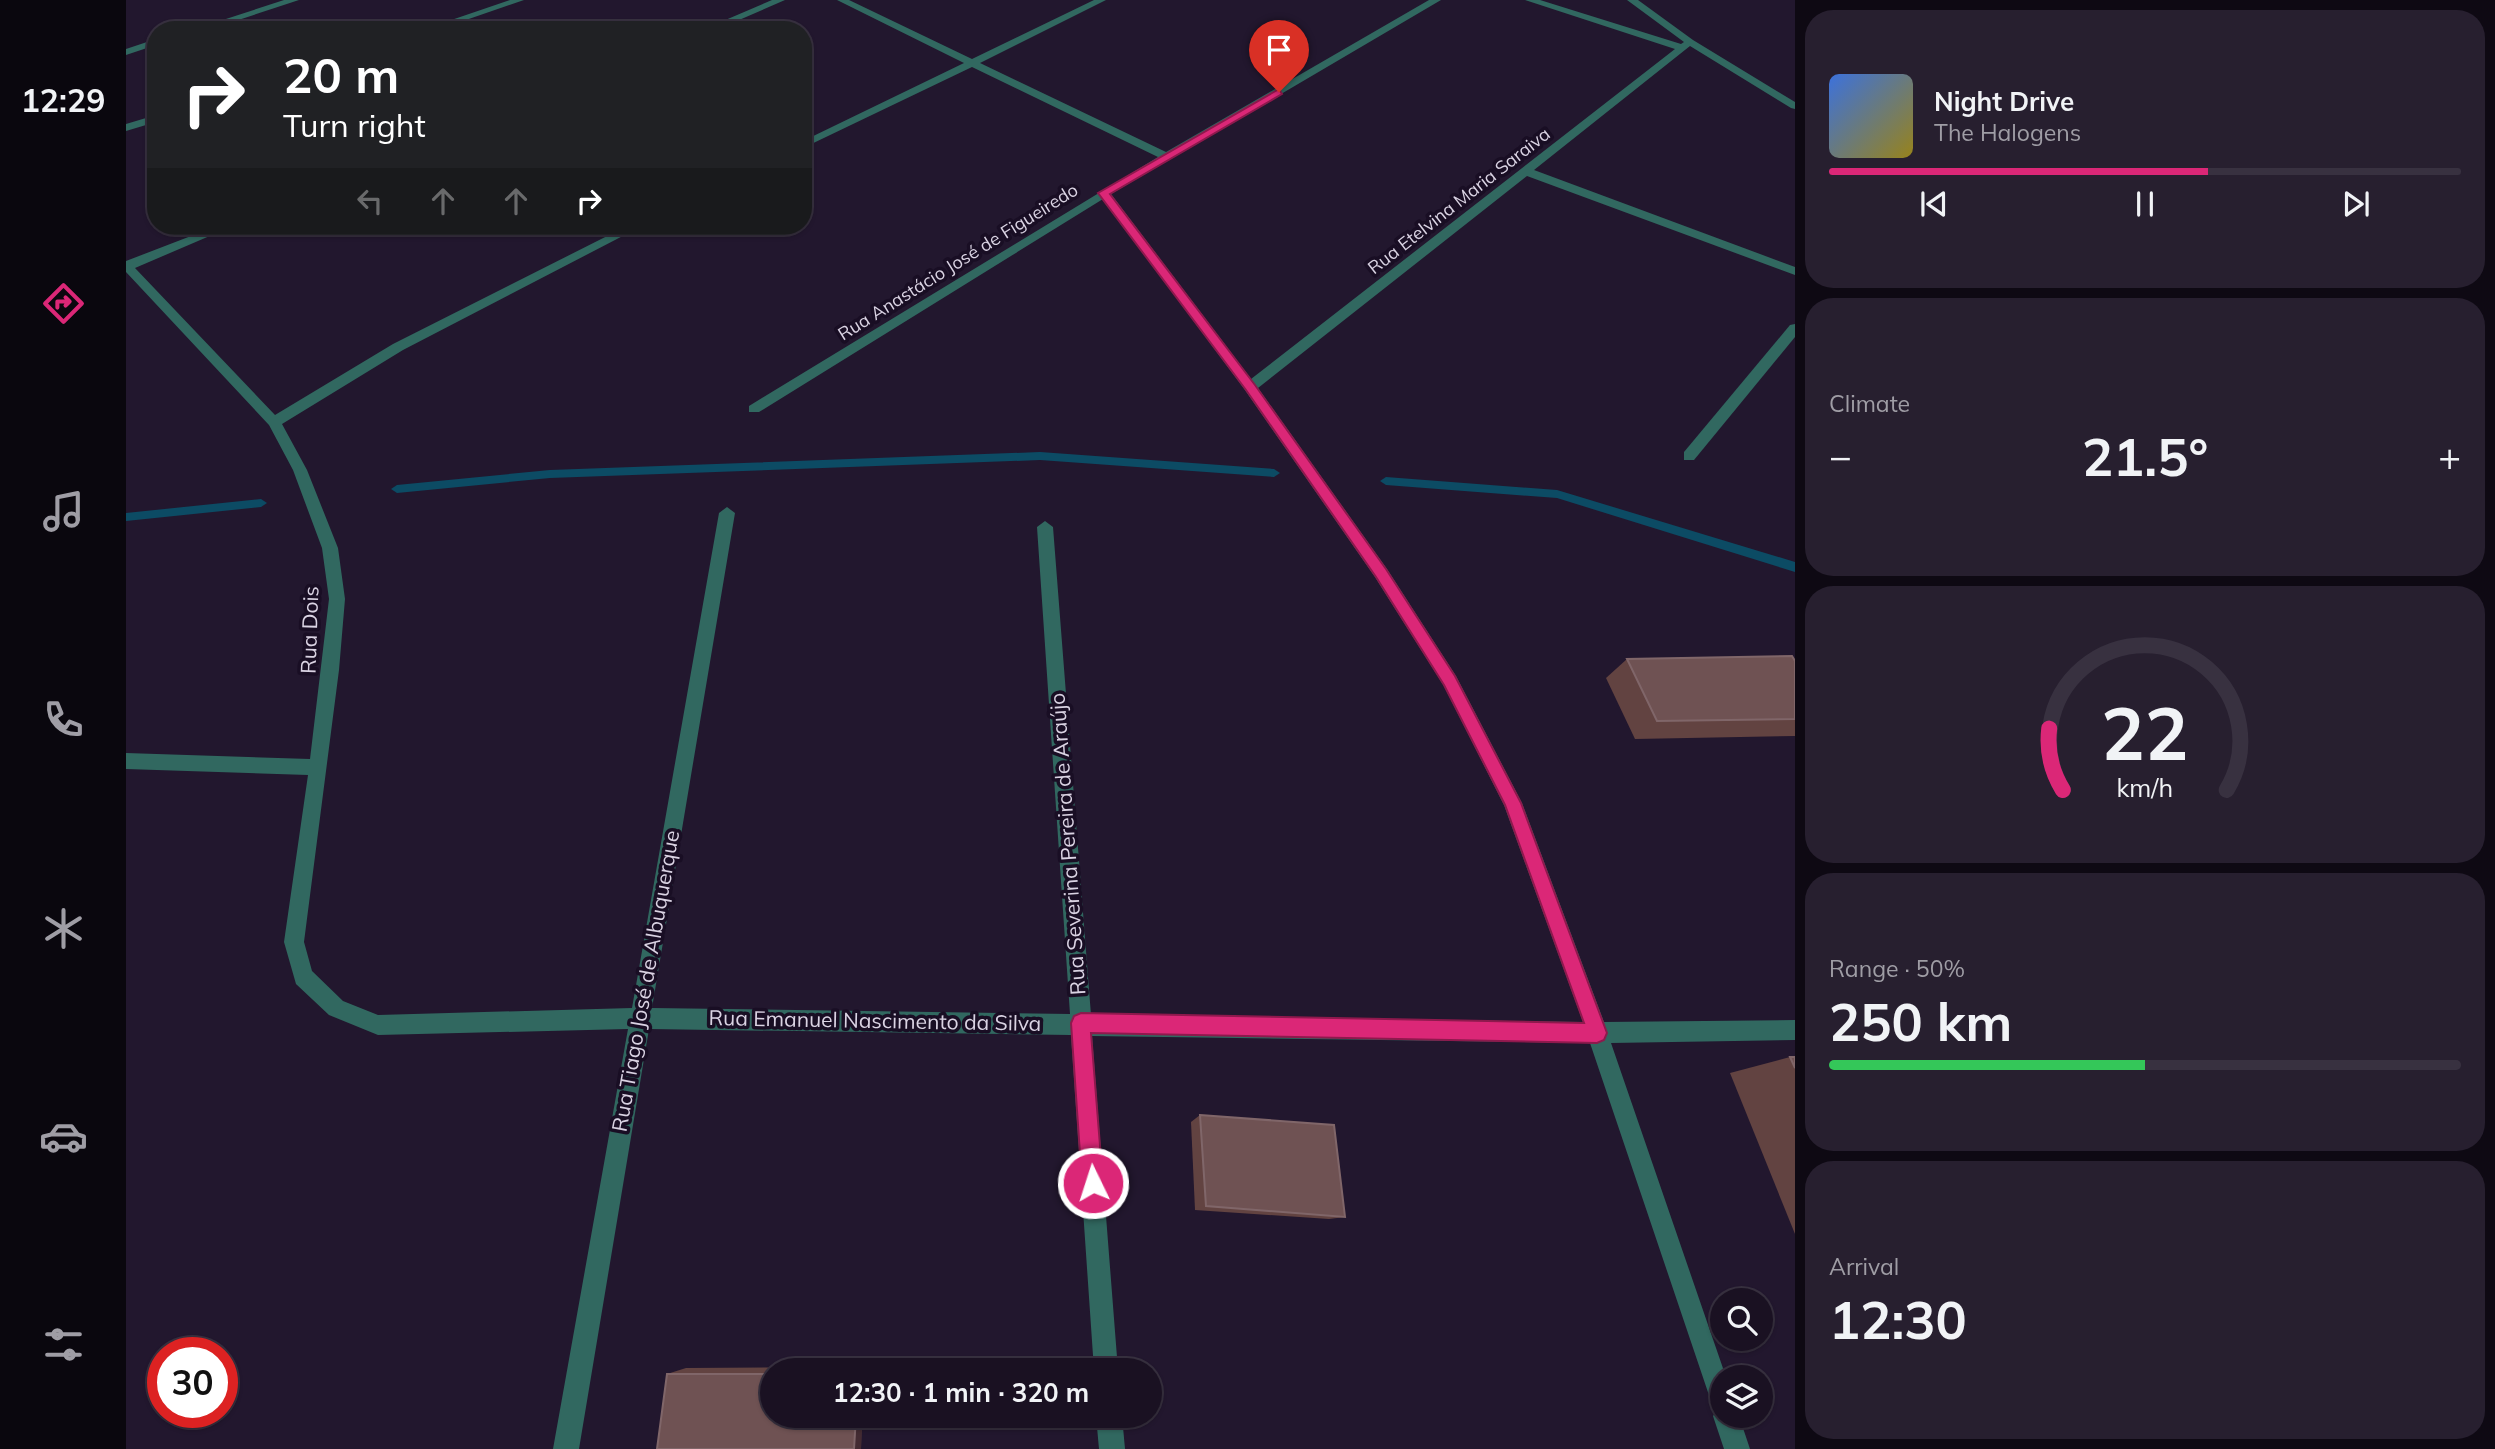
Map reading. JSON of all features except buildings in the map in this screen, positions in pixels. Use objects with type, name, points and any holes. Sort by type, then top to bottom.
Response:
[{"type":"street","points":[[226,21],[294,0]]},
{"type":"street","points":[[455,21],[519,0]]},
{"type":"street","points":[[729,21],[780,0]]},
{"type":"street","points":[[842,0],[1167,157]]},
{"type":"street","points":[[812,141],[1101,0]]},
{"type":"street","name":"Rua Anastácio José de Figueiredo","points":[[754,409],[1104,193],[1436,0]]},
{"type":"street","points":[[1530,0],[1686,45]]},
{"type":"street","points":[[1632,0],[1686,45],[1795,106]]},
{"type":"street","points":[[126,52],[147,45]]},
{"type":"street","name":"Rua Etelvina Maria Saraiva","points":[[1250,387],[1686,45]]},
{"type":"street","points":[[126,128],[147,121]]},
{"type":"street","points":[[1525,171],[1795,271]]},
{"type":"street","points":[[1104,193],[1250,387],[1381,573],[1450,681],[1513,803],[1597,1033],[1710,1367]]},
{"type":"street","points":[[126,266],[204,235]]},
{"type":"street","points":[[274,422],[398,347],[618,235]]},
{"type":"street","name":"Rua Dois","points":[[126,266],[274,422],[300,470],[330,548],[335,586],[331,670],[294,942],[303,977],[336,1008]]},
{"type":"street","points":[[1689,456],[1795,328]]},
{"type":"street","name":"Rua Tiago José de Albuquerque","points":[[566,1449],[727,513]]},
{"type":"street","name":"Rua Severina Pereira de Araújo","points":[[1045,527],[1105,1358]]},
{"type":"street","points":[[126,761],[317,767]]},
{"type":"street","name":"Rua Emanuel Nascimento da Silva","points":[[336,1008],[378,1025],[639,1018],[1597,1033],[1795,1030]]},
{"type":"street","points":[[1110,1428],[1112,1449]]},
{"type":"street","points":[[1730,1428],[1738,1449]]},
{"type":"waterway","points":[[397,489],[550,474],[1040,456],[1274,473]]},
{"type":"waterway","points":[[1386,481],[1557,494],[1795,567]]},
{"type":"waterway","points":[[126,517],[261,503]]},
{"type":"route","points":[[1093,1183],[1081,1023],[1597,1033],[1513,803],[1450,681],[1381,573],[1250,387],[1104,193],[1279,92]]}]
